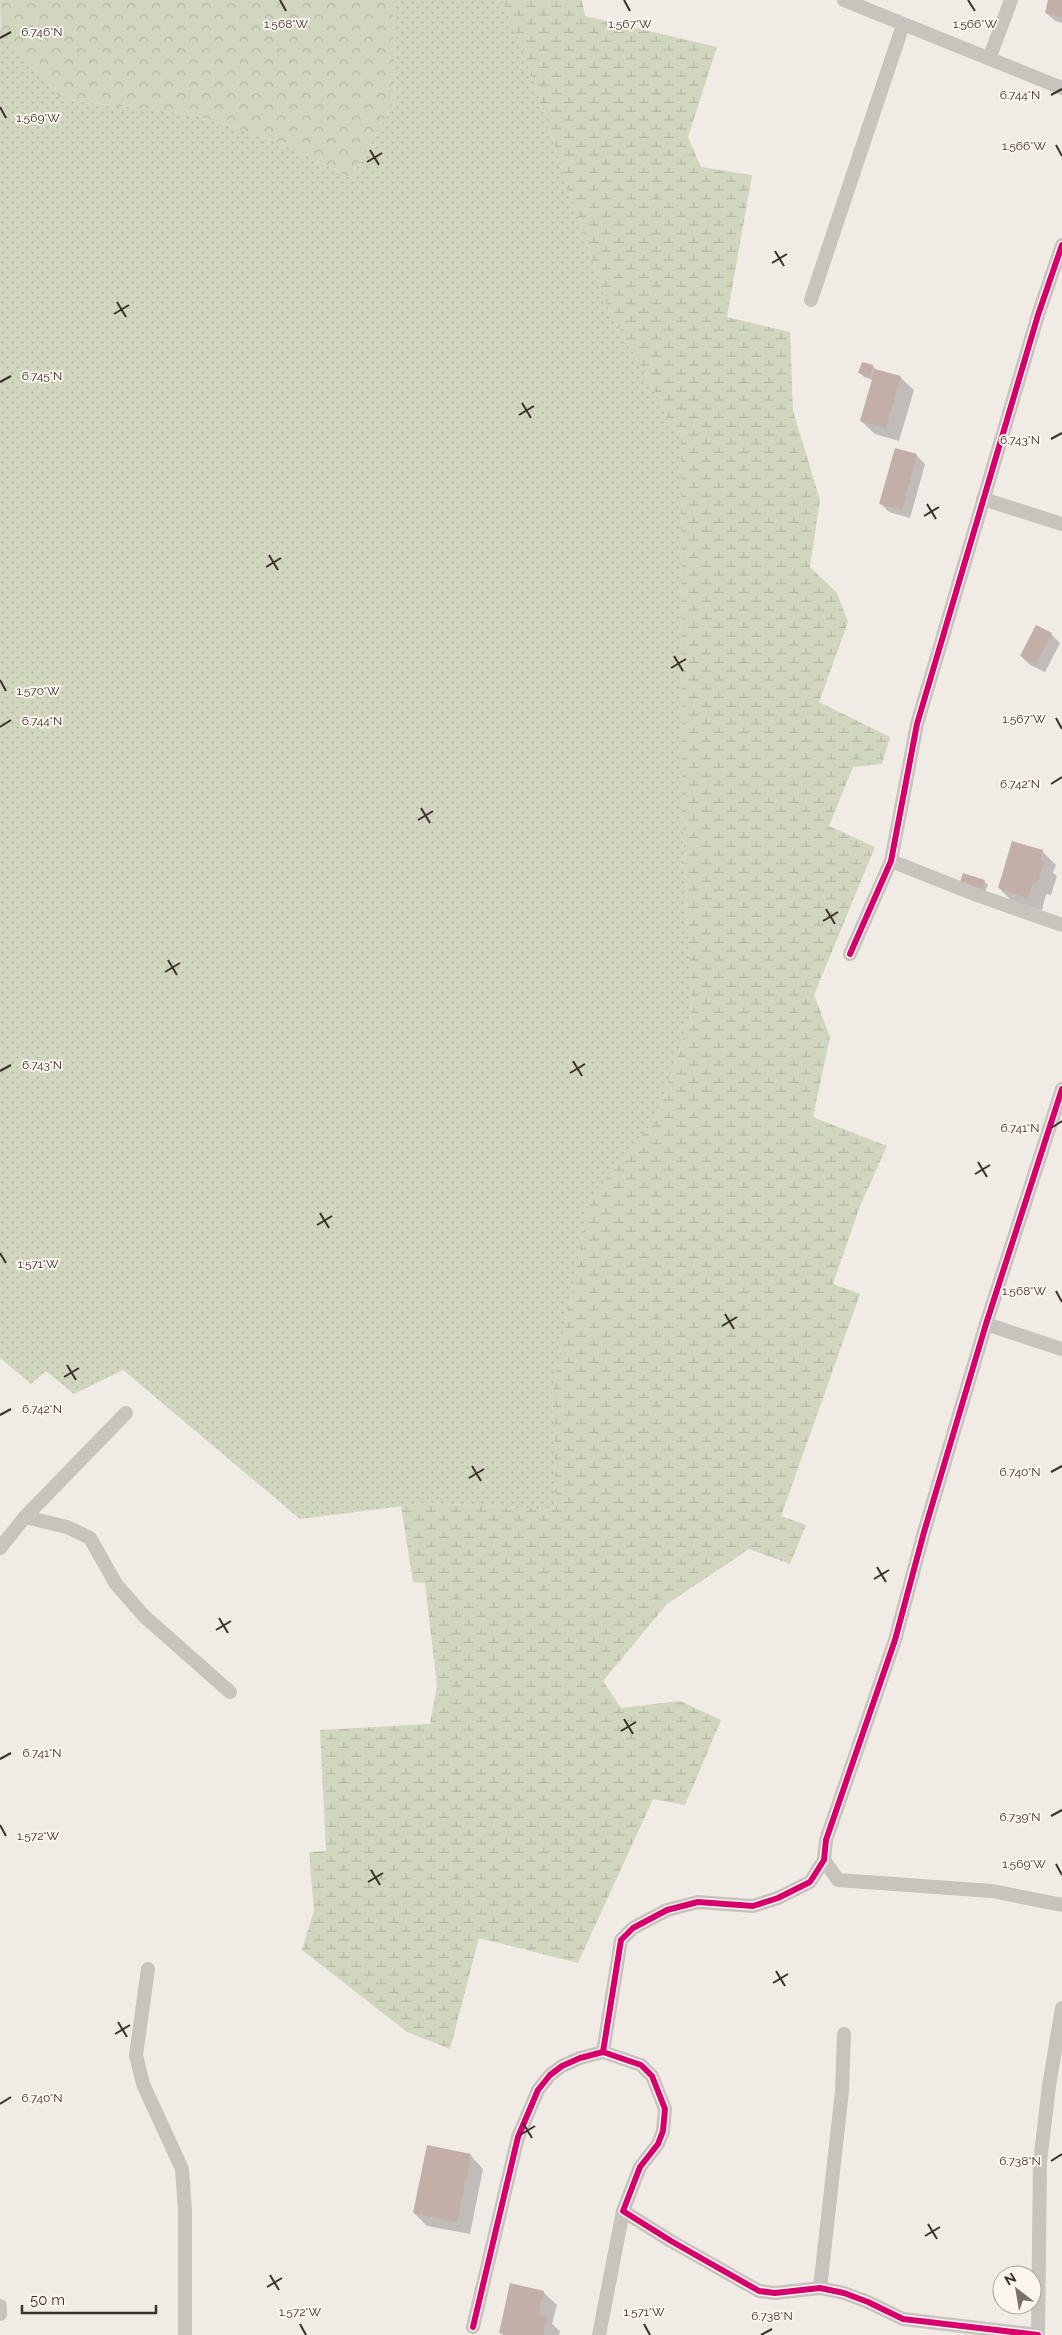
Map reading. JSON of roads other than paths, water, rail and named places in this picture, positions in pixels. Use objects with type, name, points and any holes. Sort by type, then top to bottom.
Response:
[{"type":"street","points":[[844,0],[1062,88]]},
{"type":"street","points":[[989,59],[1011,0]]},
{"type":"street","points":[[811,300],[903,25]]},
{"type":"street","points":[[850,954],[891,861],[917,724],[1038,315],[1062,244]]},
{"type":"street","points":[[983,498],[1062,524]]},
{"type":"street","points":[[891,861],[977,895],[1062,925]]},
{"type":"street","points":[[810,1882],[824,1860],[826,1840],[896,1640],[924,1532],[986,1324],[1062,1089]]},
{"type":"street","points":[[986,1324],[1062,1349]]},
{"type":"street","points":[[0,1548],[25,1517],[126,1413]]},
{"type":"street","points":[[25,1517],[67,1527],[90,1538],[116,1584],[144,1616],[230,1692]]},
{"type":"street","points":[[824,1860],[838,1880]]},
{"type":"street","points":[[603,2052],[621,1940],[633,1928],[667,1910],[698,1902],[754,1906],[778,1898],[810,1882],[838,1880],[992,1891],[1062,1905]]},
{"type":"street","points":[[148,1969],[136,2055],[143,2084],[182,2169],[185,2211],[185,2335]]},
{"type":"street","points":[[624,2211],[671,2241],[758,2291],[775,2293],[820,2288],[844,2293],[868,2302],[903,2320],[1038,2335],[1040,2162],[1049,2086],[1062,2008]]},
{"type":"street","points":[[820,2288],[842,2091],[844,2034]]},
{"type":"street","points":[[473,2327],[518,2137],[538,2090],[562,2066],[580,2058],[603,2052],[642,2065],[652,2076],[665,2109],[663,2131],[658,2144],[640,2167],[624,2211],[599,2335]]},
{"type":"street","points":[[0,2306],[0,2314]]}]
